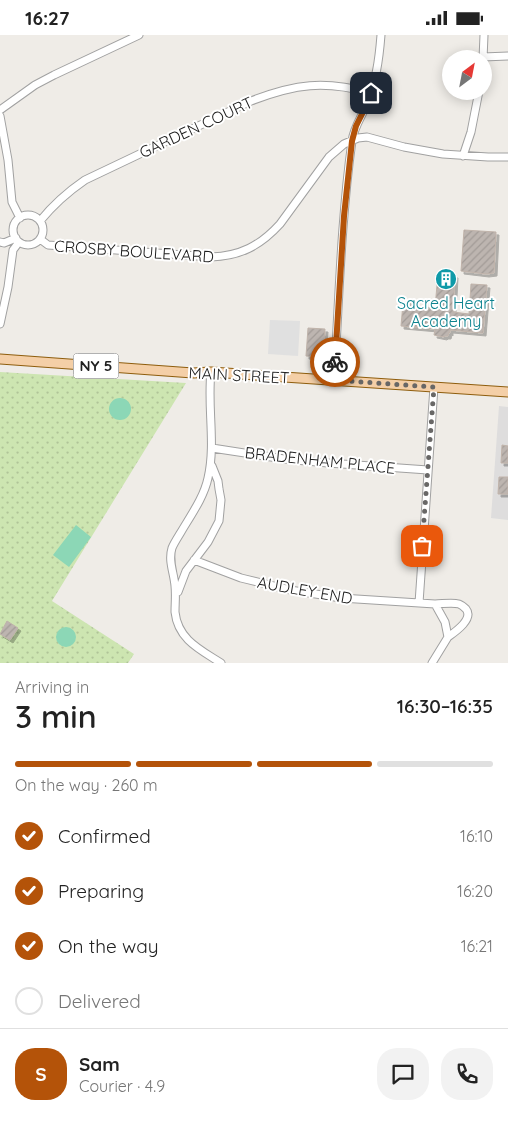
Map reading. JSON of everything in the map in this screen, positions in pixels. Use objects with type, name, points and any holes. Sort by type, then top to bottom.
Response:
[{"type":"main road","name":"MAIN STREET","points":[[0,359],[508,392]]},
{"type":"street","points":[[0,110],[35,85],[139,35]]},
{"type":"street","points":[[334,380],[344,216],[352,141],[356,126],[366,106],[377,75],[381,35]]},
{"type":"street","points":[[483,50],[484,35]]},
{"type":"street","points":[[492,57],[508,56]]},
{"type":"street","name":"GARDEN COURT","points":[[40,221],[74,187],[85,180],[275,91],[305,86],[336,85],[371,93]]},
{"type":"street","points":[[463,156],[473,124],[477,100]]},
{"type":"street","points":[[0,116],[8,160],[12,202],[20,218],[14,229],[17,240],[13,250],[0,324]]},
{"type":"street","name":"CROSBY BOULEVARD","points":[[40,239],[48,245],[222,257],[242,252],[263,241],[280,224],[329,157],[344,144],[358,138],[367,137],[424,151],[463,156],[508,157]]},
{"type":"street","name":"CROSBY BOULEVARD","points":[[0,242],[17,240],[28,245],[40,239],[43,228],[40,221],[33,216],[20,218]]},
{"type":"street","points":[[211,372],[209,388],[212,448],[208,479],[201,499],[172,547],[170,564],[175,584],[175,612],[184,637],[190,643],[222,663]]},
{"type":"street","points":[[419,603],[434,387]]},
{"type":"street","name":"BRADENHAM PLACE","points":[[212,448],[284,459],[428,470]]},
{"type":"street","points":[[176,597],[186,571],[208,542],[219,521],[220,489],[211,464]]},
{"type":"street","name":"AUDLEY END","points":[[194,560],[241,578],[290,591],[341,598],[460,605],[465,607],[468,612],[467,618],[448,637]]},
{"type":"street","points":[[432,663],[448,637],[445,621],[434,604]]},
{"type":"shaded area","points":[[270,320],[300,321],[298,356],[268,354]]},
{"type":"shaded area","points":[[499,406],[508,407],[508,520],[491,518]]},
{"type":"green space","points":[[0,372],[186,383],[52,601],[134,654],[128,663],[0,663]]},
{"type":"green space","points":[[120,398],[130,405],[131,409],[124,419],[120,420],[110,413],[109,409],[116,399]]},
{"type":"green space","points":[[76,525],[91,537],[69,567],[53,555]]},
{"type":"green space","points":[[62,627],[70,627],[76,633],[76,641],[70,647],[62,647],[56,641],[56,633]]},
{"type":"building","points":[[464,230],[496,232],[494,273],[461,271]]},
{"type":"building","name":"Sacred Heart Academy","points":[[438,273],[455,275],[453,312],[469,314],[471,284],[487,285],[483,333],[450,330],[448,336],[444,337],[434,335],[435,329],[401,326],[403,303],[415,303],[415,306],[435,308]]},
{"type":"building","points":[[308,328],[325,329],[323,357],[306,356]]},
{"type":"building","points":[[502,445],[508,446],[508,463],[501,463]]},
{"type":"building","points":[[499,477],[508,477],[508,494],[498,494]]},
{"type":"building","points":[[7,621],[18,628],[10,640],[0,634]]},
{"type":"way so far","points":[[335,362],[334,380],[434,387],[422,546]]},
{"type":"place","name":"Sacred Heart Academy","points":[[446,279]]},
{"type":"route","points":[[335,362],[344,216],[352,141],[356,126],[371,93]]}]
